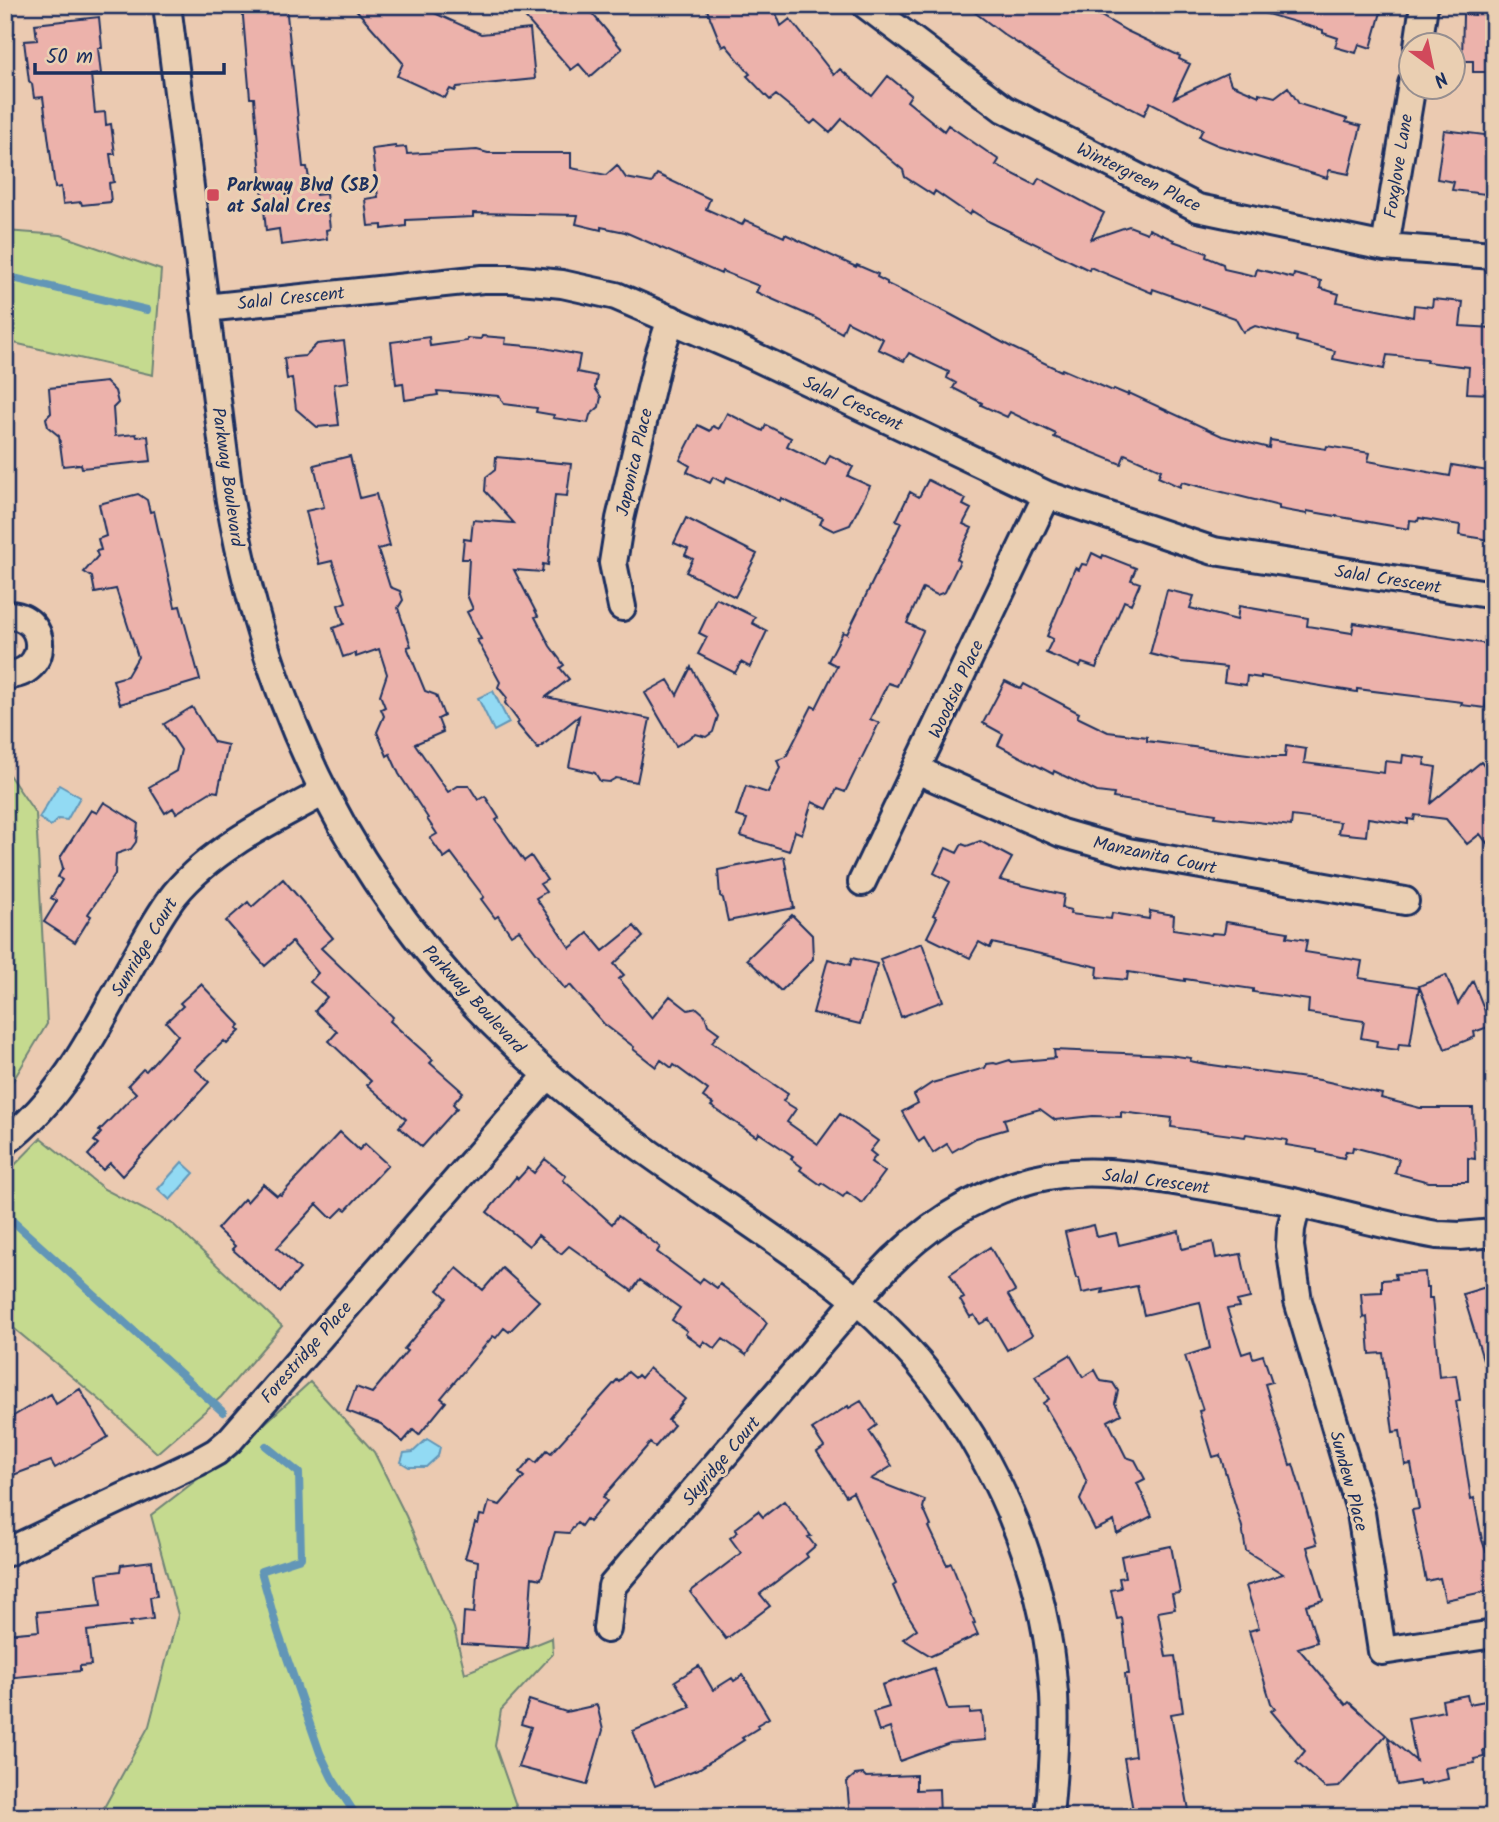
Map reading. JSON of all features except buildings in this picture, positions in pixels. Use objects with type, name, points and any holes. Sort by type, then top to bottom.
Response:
[{"type":"street","name":"Parkway Boulevard","points":[[167,5],[229,495],[252,606],[280,694],[324,792],[376,881],[420,942],[493,1024],[548,1075],[631,1140],[834,1283],[903,1346],[948,1400],[988,1465],[1022,1542],[1043,1618],[1053,1682],[1054,1763],[1049,1817]]},
{"type":"street","name":"Wintergreen Place","points":[[866,5],[1004,109],[1198,208],[1385,247],[1494,255]]},
{"type":"street","points":[[1420,32],[1424,5]]},
{"type":"street","name":"Foxglove Lane","points":[[1385,247],[1409,102]]},
{"type":"street","name":"Salal Crescent","points":[[205,308],[471,281],[511,279],[589,288],[616,296],[739,349],[1047,495],[1214,551],[1494,595]]},
{"type":"street","name":"Japonica Place","points":[[622,607],[613,563],[620,519],[658,359],[671,319]]},
{"type":"street","name":"Woodsia Place","points":[[862,882],[918,770],[1047,495]]},
{"type":"street","points":[[5,615],[23,618],[32,624],[40,643],[34,663],[27,670],[5,675]]},
{"type":"street","name":"Manzanita Court","points":[[918,770],[1061,833],[1128,852],[1405,901]]},
{"type":"street","name":"Sunridge Court","points":[[5,1142],[49,1101],[71,1073],[149,934],[175,894],[212,860],[265,824],[324,792]]},
{"type":"street","name":"Forestridge Place","points":[[5,1553],[198,1462],[230,1440],[548,1075]]},
{"type":"street","name":"Salal Crescent","points":[[856,1302],[903,1249],[941,1220],[987,1194],[1035,1179],[1088,1173],[1129,1174],[1297,1203],[1437,1235],[1494,1233]]},
{"type":"street","name":"Sundew Place","points":[[1297,1203],[1290,1246],[1294,1282],[1361,1513],[1382,1651],[1494,1634]]},
{"type":"street","name":"Skyridge Court","points":[[607,1629],[612,1586],[856,1302]]},
{"type":"green space","points":[[5,231],[61,235],[161,270],[153,375],[5,341]]},
{"type":"green space","points":[[5,769],[36,814],[47,1024],[5,1094]]},
{"type":"green space","points":[[41,1138],[104,1189],[174,1225],[282,1326],[221,1397],[157,1453],[100,1400],[5,1321],[5,1175]]},
{"type":"green space","points":[[310,1382],[374,1452],[406,1516],[454,1628],[465,1673],[552,1638],[553,1654],[501,1710],[495,1746],[520,1817],[5,1817],[5,1808],[101,1813],[149,1726],[178,1615],[151,1515],[238,1448]]},
{"type":"water","points":[[493,691],[509,723],[494,731],[478,698]]},
{"type":"water","points":[[59,785],[80,797],[67,820],[58,819],[51,826],[39,818]]},
{"type":"water","points":[[182,1162],[194,1173],[170,1200],[158,1189]]},
{"type":"water","points":[[427,1439],[440,1447],[438,1456],[426,1467],[409,1467],[401,1462],[404,1453],[413,1452]]},
{"type":"waterway","points":[[5,276],[147,310]]},
{"type":"waterway","points":[[5,1214],[223,1412]]},
{"type":"waterway","points":[[266,1446],[299,1473],[301,1558],[261,1571],[278,1632],[320,1753],[332,1778],[357,1817]]},
{"type":"place","name":"Parkway Blvd (SB) at Salal Cres","points":[[213,195]]}]
